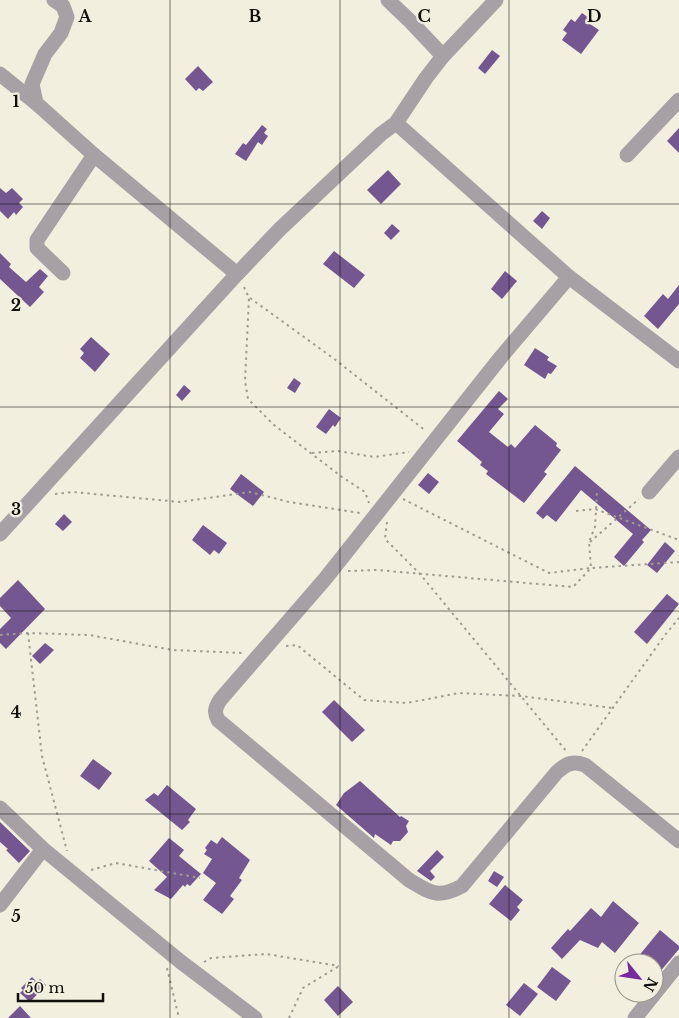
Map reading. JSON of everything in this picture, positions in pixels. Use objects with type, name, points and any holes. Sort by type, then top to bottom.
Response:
[{"type":"street","points":[[36,103],[32,84],[45,54],[61,33],[67,17],[63,6],[54,0]]},
{"type":"street","points":[[388,0],[443,56]]},
{"type":"street","points":[[0,534],[237,274],[288,222],[396,122],[443,56],[496,0]]},
{"type":"street","points":[[0,74],[237,274]]},
{"type":"street","points":[[627,154],[679,100]]},
{"type":"street","points":[[396,122],[569,277],[679,361]]},
{"type":"street","points":[[63,273],[41,252],[36,244],[94,155]]},
{"type":"street","points":[[569,277],[501,357],[391,493],[381,518],[331,571],[263,650],[216,707],[215,713],[218,720],[409,880],[426,890],[440,895],[452,892],[462,886],[557,772],[564,765],[574,762],[585,765],[679,841]]},
{"type":"street","points":[[649,492],[679,457]]},
{"type":"street","points":[[0,808],[43,849],[191,970],[255,1018]]},
{"type":"street","points":[[0,905],[43,849]]},
{"type":"street","points":[[635,1018],[679,963]]},
{"type":"path","points":[[237,274],[249,298],[333,358],[431,444]]},
{"type":"path","points":[[249,298],[245,380],[248,399],[274,425],[365,492],[381,518],[385,539],[420,574],[574,762],[679,618]]},
{"type":"path","points":[[310,453],[338,451],[374,457],[431,444]]},
{"type":"path","points":[[36,496],[72,492],[180,502],[250,492],[289,502],[381,518]]},
{"type":"path","points":[[331,571],[377,570],[573,587],[591,568],[589,542],[595,527],[596,492]]},
{"type":"path","points":[[589,542],[649,492]]},
{"type":"path","points":[[391,493],[549,572],[679,562]]},
{"type":"path","points":[[576,512],[595,509],[679,540]]},
{"type":"path","points":[[28,633],[42,756],[73,872],[89,871],[116,863],[200,878]]},
{"type":"path","points":[[0,635],[28,633],[89,635],[173,650],[263,650],[297,646],[364,700],[407,703],[460,693],[521,696],[612,708]]},
{"type":"path","points":[[160,944],[179,1018]]},
{"type":"path","points":[[191,970],[211,958],[266,954],[339,966],[303,988],[289,1018]]},
{"type":"building","points":[[582,13],[593,21],[590,24],[599,30],[581,54],[562,40],[567,33],[563,30],[571,19],[575,22]]},
{"type":"building","points":[[492,50],[500,56],[485,74],[478,68]]},
{"type":"building","points":[[198,66],[213,82],[203,91],[199,88],[196,91],[185,79]]},
{"type":"building","points":[[262,125],[267,129],[264,133],[268,136],[262,145],[258,142],[246,161],[235,154],[243,143],[246,145]]},
{"type":"building","points":[[679,128],[679,153],[667,141]]},
{"type":"building","points":[[388,170],[401,184],[381,204],[367,190]]},
{"type":"building","points":[[0,188],[6,193],[12,188],[23,199],[19,203],[23,207],[16,215],[14,212],[8,219],[0,211]]},
{"type":"building","points":[[542,211],[550,218],[542,229],[533,221]]},
{"type":"building","points":[[392,224],[400,231],[391,240],[384,233]]},
{"type":"building","points":[[334,251],[365,275],[354,288],[323,264]]},
{"type":"building","points":[[0,253],[11,264],[9,267],[26,282],[40,269],[48,276],[39,287],[44,292],[30,307],[0,279]]},
{"type":"building","points":[[505,271],[517,281],[502,299],[491,289]]},
{"type":"building","points":[[679,285],[679,304],[658,329],[644,316],[663,294],[668,299]]},
{"type":"building","points":[[91,337],[110,354],[95,372],[80,358],[84,353],[80,349]]},
{"type":"building","points":[[535,348],[549,357],[547,360],[557,366],[551,374],[548,373],[545,379],[524,365]]},
{"type":"building","points":[[294,378],[301,383],[295,393],[287,388]]},
{"type":"building","points":[[184,385],[191,391],[182,401],[176,395]]},
{"type":"building","points":[[499,391],[508,399],[498,409],[504,414],[489,432],[508,447],[511,444],[515,448],[535,425],[557,443],[556,446],[561,450],[544,472],[547,474],[524,503],[486,474],[488,471],[480,465],[482,462],[457,441]]},
{"type":"building","points":[[329,409],[341,418],[335,427],[333,425],[326,434],[316,427]]},
{"type":"building","points":[[575,466],[651,530],[642,540],[644,542],[624,566],[614,557],[633,534],[581,490],[556,522],[547,515],[543,519],[536,513]]},
{"type":"building","points":[[428,473],[439,482],[429,494],[418,485]]},
{"type":"building","points":[[241,474],[264,492],[253,506],[230,489]]},
{"type":"building","points":[[64,514],[72,522],[63,531],[55,524]]},
{"type":"building","points":[[203,525],[227,543],[219,554],[214,550],[210,555],[192,540]]},
{"type":"building","points":[[665,542],[675,551],[657,573],[647,565]]},
{"type":"building","points":[[18,580],[45,609],[6,649],[0,643],[0,629],[11,618],[0,606],[0,598]]},
{"type":"building","points":[[667,594],[679,604],[647,644],[634,632]]},
{"type":"building","points":[[45,643],[54,650],[40,664],[32,656]]},
{"type":"building","points":[[334,700],[365,730],[352,742],[322,712]]},
{"type":"building","points":[[93,759],[112,773],[99,790],[80,776]]},
{"type":"building","points":[[360,781],[400,817],[409,821],[406,826],[408,832],[400,841],[393,841],[391,845],[375,834],[374,838],[336,805],[344,793]]},
{"type":"building","points":[[167,785],[196,809],[188,820],[190,822],[182,830],[145,800],[154,793],[158,796]]},
{"type":"building","points":[[0,822],[30,851],[19,863],[0,842]]},
{"type":"building","points":[[222,837],[250,860],[239,878],[242,880],[230,896],[234,899],[222,914],[203,900],[216,883],[203,873],[212,859],[204,854],[207,850],[205,848],[211,840],[217,844]]},
{"type":"building","points":[[169,838],[184,850],[179,856],[201,874],[190,886],[187,884],[185,887],[183,885],[171,899],[154,890],[167,877],[149,861]]},
{"type":"building","points":[[437,850],[444,857],[430,871],[435,877],[431,881],[417,871]]},
{"type":"building","points":[[494,871],[504,877],[497,887],[488,881]]},
{"type":"building","points":[[505,885],[523,900],[517,907],[520,910],[511,921],[489,904]]},
{"type":"building","points":[[613,901],[639,923],[615,953],[602,942],[598,948],[580,940],[562,959],[551,948],[591,908],[601,917]]},
{"type":"building","points":[[660,930],[679,946],[679,949],[664,967],[664,953],[641,953]]},
{"type":"building","points":[[552,967],[571,981],[556,1001],[537,987]]},
{"type":"building","points":[[32,977],[37,982],[40,979],[46,985],[30,1002],[20,993],[23,990],[21,988]]},
{"type":"building","points":[[524,983],[538,994],[520,1016],[506,1005]]},
{"type":"building","points":[[338,986],[353,1002],[338,1016],[324,1000]]},
{"type":"building","points":[[20,1006],[31,1018],[8,1018]]}]
